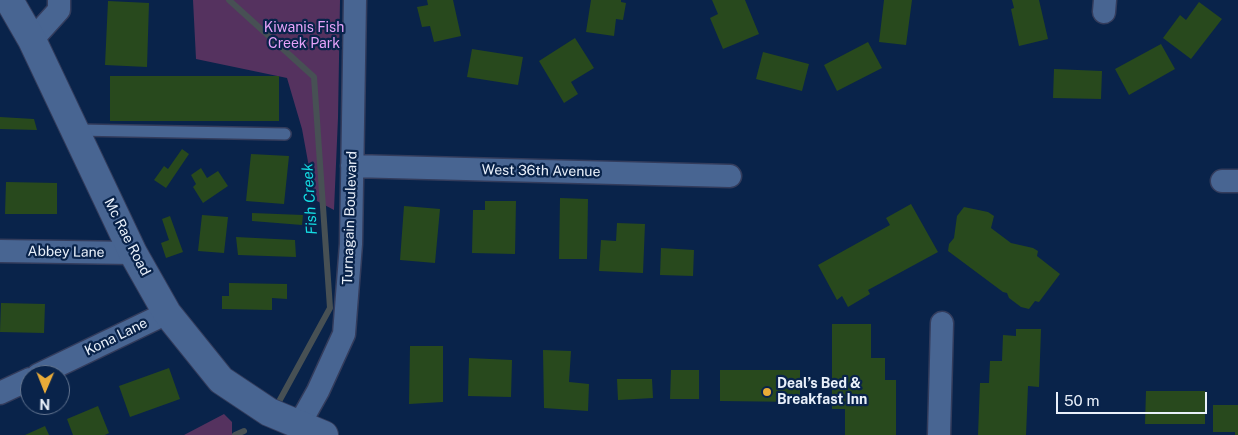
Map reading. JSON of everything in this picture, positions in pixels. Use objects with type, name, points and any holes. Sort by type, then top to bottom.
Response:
[{"type":"street","name":"Mc Rae Road","points":[[9,0],[32,40],[133,253],[167,313],[221,380],[269,412],[312,431]]},
{"type":"street","points":[[32,40],[59,10],[59,0]]},
{"type":"street","name":"Turnagain Boulevard","points":[[312,431],[304,416],[318,391],[344,334],[351,244],[355,0]]},
{"type":"street","name":"West 36th Avenue","points":[[352,166],[730,176]]},
{"type":"street","name":"Abbey Lane","points":[[0,251],[133,253]]},
{"type":"street","name":"Kona Lane","points":[[59,365],[167,313]]},
{"type":"street","points":[[939,435],[942,323]]},
{"type":"street","points":[[0,393],[20,384]]},
{"type":"lane","points":[[75,130],[285,134]]},
{"type":"green space","name":"Kiwanis Fish Creek Park","points":[[193,0],[340,0],[334,210],[315,200],[302,129],[287,78],[196,59]]},
{"type":"green space","points":[[224,414],[232,422],[232,435],[184,435]]},
{"type":"building","points":[[427,0],[453,0],[461,36],[434,42],[430,26],[422,27],[417,7],[428,5]]},
{"type":"building","points":[[591,0],[621,0],[621,2],[626,3],[623,20],[616,19],[614,36],[586,32]]},
{"type":"building","points":[[712,0],[745,0],[759,34],[723,49],[710,18],[718,14]]},
{"type":"building","points":[[884,0],[912,0],[906,45],[879,42]]},
{"type":"building","points":[[1012,0],[1039,0],[1048,39],[1019,46],[1011,9],[1014,8]]},
{"type":"building","points":[[108,1],[149,3],[147,67],[105,65]]},
{"type":"building","points":[[1199,2],[1222,19],[1191,59],[1163,38],[1180,15],[1186,20]]},
{"type":"building","points":[[575,38],[594,68],[571,82],[578,94],[564,103],[539,61]]},
{"type":"building","points":[[868,42],[882,68],[837,91],[824,65]]},
{"type":"building","points":[[1161,44],[1175,69],[1129,95],[1115,69]]},
{"type":"building","points":[[472,49],[523,57],[518,85],[467,77]]},
{"type":"building","points":[[763,52],[809,64],[802,91],[756,79]]},
{"type":"building","points":[[1054,69],[1102,71],[1101,99],[1053,98]]},
{"type":"building","points":[[110,76],[279,76],[279,121],[110,121]]},
{"type":"building","points":[[0,117],[34,119],[37,130],[0,129]]},
{"type":"building","points":[[182,149],[189,154],[166,188],[154,180],[164,166],[168,169]]},
{"type":"building","points":[[251,154],[289,156],[284,204],[246,201]]},
{"type":"building","points":[[201,168],[207,178],[218,171],[228,186],[203,203],[193,187],[196,184],[191,175]]},
{"type":"building","points":[[6,182],[57,183],[57,214],[5,214]]},
{"type":"building","points":[[560,198],[588,199],[587,259],[559,259]]},
{"type":"building","points":[[485,201],[516,201],[515,254],[472,253],[473,210],[485,210]]},
{"type":"building","points":[[911,204],[938,252],[868,290],[870,294],[848,307],[842,296],[837,300],[818,265],[890,225],[886,218]]},
{"type":"building","points":[[404,206],[440,209],[435,263],[400,260]]},
{"type":"building","points":[[964,207],[988,212],[994,216],[991,228],[1011,243],[1038,251],[1037,256],[1060,274],[1039,302],[1035,301],[1029,309],[1021,307],[1009,298],[1007,293],[1003,292],[948,251],[949,244],[954,238],[957,216]]},
{"type":"building","points":[[252,213],[303,215],[302,225],[252,221]]},
{"type":"building","points":[[202,215],[228,217],[224,253],[198,251]]},
{"type":"building","points":[[170,216],[183,252],[166,258],[161,243],[169,240],[162,219]]},
{"type":"building","points":[[617,223],[645,224],[643,273],[599,271],[601,240],[616,241]]},
{"type":"building","points":[[236,237],[295,240],[296,257],[238,255]]},
{"type":"building","points":[[661,248],[694,250],[693,276],[660,275]]},
{"type":"building","points":[[229,283],[287,284],[287,299],[272,298],[272,310],[222,309],[222,296],[229,296]]},
{"type":"building","points":[[1,303],[45,304],[44,333],[0,332]]},
{"type":"building","points":[[832,324],[871,324],[871,358],[885,358],[885,380],[896,380],[896,435],[845,435],[845,409],[832,409]]},
{"type":"building","points":[[1016,329],[1041,329],[1039,387],[1028,386],[1026,435],[978,435],[980,383],[989,383],[990,361],[1002,361],[1003,335],[1016,336]]},
{"type":"building","points":[[410,346],[443,346],[443,402],[409,404]]},
{"type":"building","points":[[543,350],[571,351],[569,382],[589,384],[588,411],[544,408]]},
{"type":"building","points":[[469,358],[512,360],[511,397],[468,396]]},
{"type":"building","points":[[169,368],[180,399],[130,417],[119,386]]},
{"type":"building","points":[[671,370],[699,370],[699,399],[670,399]]},
{"type":"building","points":[[720,370],[800,370],[800,402],[720,401]]},
{"type":"building","points":[[617,379],[652,379],[653,398],[618,400]]},
{"type":"building","points":[[1146,391],[1205,391],[1205,424],[1145,424]]},
{"type":"building","points":[[1213,405],[1238,405],[1238,435],[1235,435],[1235,432],[1213,432]]},
{"type":"building","points":[[98,406],[109,433],[105,435],[73,435],[67,419]]},
{"type":"building","points":[[45,426],[49,435],[25,435]]},
{"type":"waterway","name":"Fish Creek","points":[[229,0],[314,77],[330,308],[276,407]]},
{"type":"waterway","name":"Fish Creek","points":[[235,435],[244,431]]},
{"type":"place","name":"Deal’s Bed & Breakfast Inn","points":[[767,392]]}]
